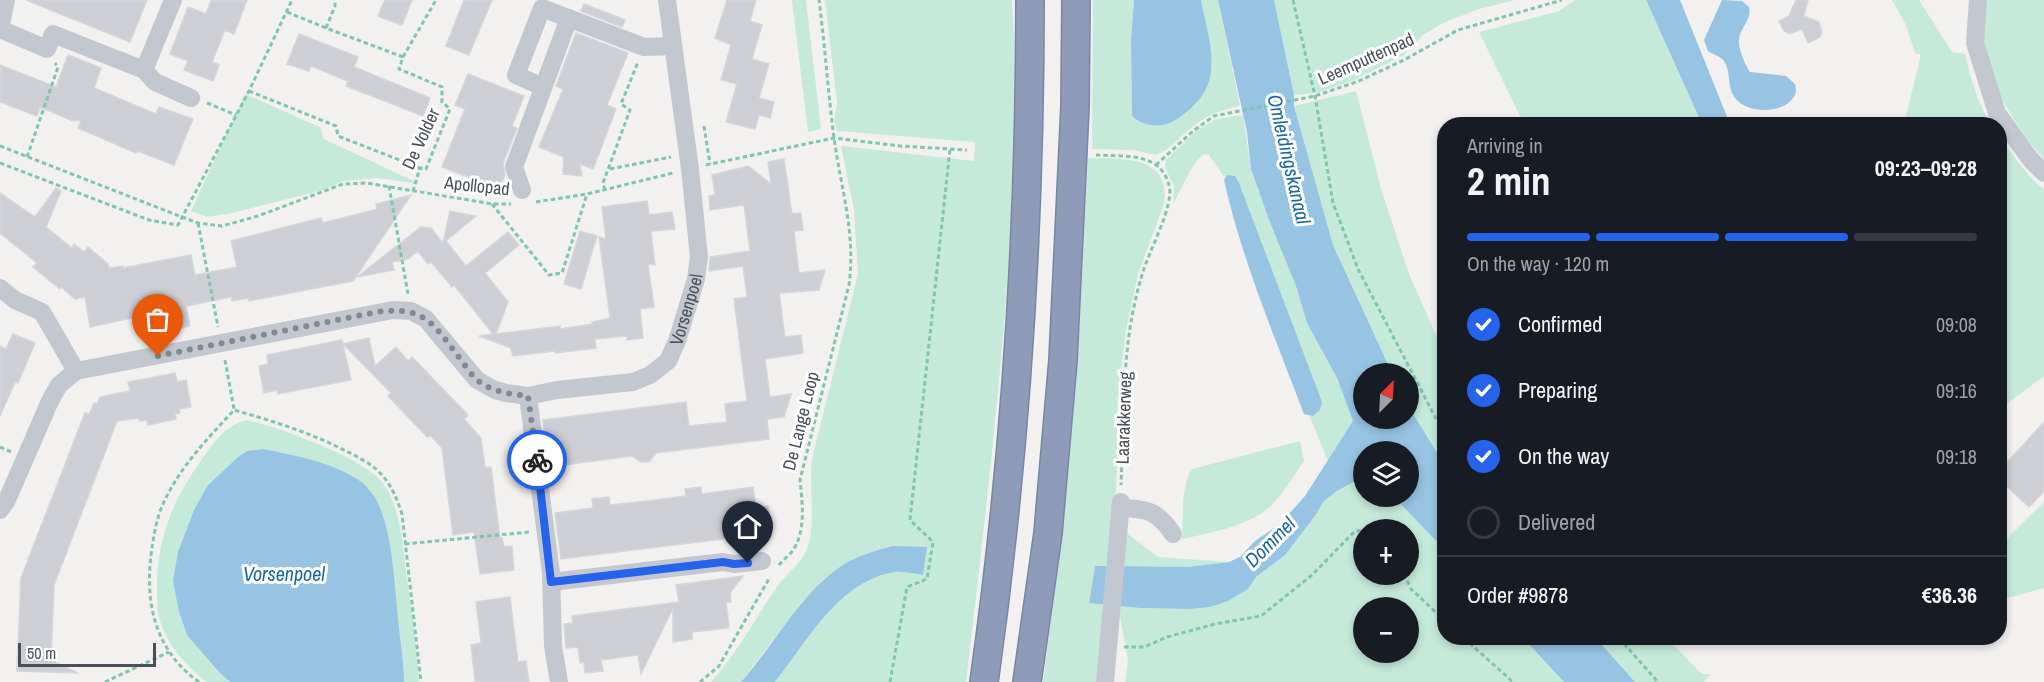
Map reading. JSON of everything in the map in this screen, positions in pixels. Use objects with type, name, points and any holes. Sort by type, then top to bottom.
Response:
[{"type":"highway","points":[[984,682],[1004,527],[1019,359],[1030,113],[1030,0]]},
{"type":"highway","points":[[1027,682],[1048,533],[1063,360],[1075,107],[1076,0]]},
{"type":"street","points":[[6,0],[0,29],[47,49],[53,34],[144,70],[155,82],[191,98]]},
{"type":"street","points":[[144,70],[173,0]]},
{"type":"street","name":"Vorsenpoel","points":[[411,311],[426,319],[477,380],[495,390],[528,396],[557,390],[633,382],[650,375],[668,361],[677,341],[696,279],[699,257],[689,161],[667,0]]},
{"type":"street","points":[[1977,0],[1975,43],[2000,117]]},
{"type":"street","points":[[543,87],[516,75],[542,8],[644,47],[673,46]]},
{"type":"street","points":[[524,198],[514,167],[569,18]]},
{"type":"street","points":[[2007,127],[2031,160],[2044,173]]},
{"type":"street","points":[[0,288],[15,300],[42,312],[76,371]]},
{"type":"street","points":[[0,510],[7,500],[59,385],[76,371],[377,312],[411,311]]},
{"type":"street","points":[[528,396],[546,530],[558,682]]},
{"type":"street","points":[[1105,682],[1121,505],[1146,509],[1165,522],[1173,534]]},
{"type":"street","points":[[551,582],[723,562],[734,564],[762,561]]},
{"type":"path","points":[[0,163],[148,220],[178,225],[249,91],[292,0]]},
{"type":"path","points":[[326,28],[335,6],[335,0]]},
{"type":"path","points":[[287,12],[403,57],[436,0]]},
{"type":"path","name":"De Lange Loop","points":[[700,682],[718,666],[775,570],[795,547],[800,533],[803,508],[800,480],[849,285],[852,243],[834,138],[819,0]]},
{"type":"path","points":[[1293,0],[1315,96],[1333,203],[1358,269],[1437,421]]},
{"type":"path","name":"Leemputtenpad","points":[[1156,165],[1193,130],[1214,116],[1315,96],[1368,77],[1458,30],[1562,0]]},
{"type":"path","points":[[605,190],[603,183],[630,110],[621,104],[644,47]]},
{"type":"path","points":[[27,157],[58,68],[47,49]]},
{"type":"path","name":"De Volder","points":[[403,57],[399,69],[442,87],[442,102],[450,108],[426,169],[420,168],[413,191]]},
{"type":"path","points":[[249,91],[336,126],[338,136],[420,168]]},
{"type":"path","points":[[191,98],[236,115]]},
{"type":"path","name":"Apollopad","points":[[0,146],[198,223],[222,226],[258,216],[343,184],[367,183],[492,204],[524,198],[587,194],[689,161],[834,138],[900,146],[967,150]]},
{"type":"path","points":[[890,682],[907,587],[927,579],[933,542],[910,520],[950,149]]},
{"type":"path","points":[[609,170],[689,161],[708,150]]},
{"type":"path","points":[[1096,155],[1132,156],[1148,160],[1156,165]]},
{"type":"path","name":"Laarakkerweg","points":[[1121,505],[1125,380],[1130,330],[1142,272],[1169,202],[1170,186],[1162,170],[1156,165]]},
{"type":"path","points":[[389,186],[411,311]]},
{"type":"path","points":[[492,204],[549,275],[562,273],[587,194]]},
{"type":"path","points":[[198,223],[234,410]]},
{"type":"path","points":[[234,410],[269,419],[323,439],[362,459],[380,472],[395,493],[402,514],[421,682]]},
{"type":"path","points":[[199,682],[190,676],[169,652],[156,626],[149,601],[149,568],[153,535],[162,505],[179,476],[209,437],[234,410]]},
{"type":"path","points":[[405,544],[546,530]]},
{"type":"path","points":[[1107,647],[1144,647],[1167,637],[1215,624],[1261,616],[1312,575],[1353,533]]},
{"type":"path","points":[[1409,585],[1437,613]]},
{"type":"path","points":[[1472,645],[1513,682]]},
{"type":"path","points":[[1625,645],[1658,682]]},
{"type":"path","points":[[105,682],[169,652]]},
{"type":"green space","points":[[792,0],[806,0],[821,129],[808,132]]},
{"type":"green space","points":[[825,0],[1012,0],[1016,107],[1009,262],[990,472],[966,682],[775,682],[826,615],[857,587],[895,572],[923,575],[927,547],[838,568],[803,601],[741,682],[711,682],[738,648],[781,581],[800,561],[809,543],[812,524],[812,459],[858,274],[854,210],[841,146],[974,161],[975,142],[837,131],[834,122],[837,103]]},
{"type":"green space","points":[[1093,0],[1134,0],[1131,39],[1132,116],[1141,123],[1159,125],[1213,68],[1201,0],[1218,0],[1240,106],[1220,111],[1202,120],[1170,147],[1156,155],[1133,150],[1092,149]]},
{"type":"green space","points":[[1274,0],[1515,0],[1479,9],[1445,22],[1423,35],[1404,55],[1354,80],[1317,93],[1294,95]]},
{"type":"green space","points":[[1575,0],[1646,0],[1699,117],[1521,117],[1479,32],[1559,11]]},
{"type":"green space","points":[[1892,0],[1919,0],[1952,52],[1965,54],[1978,99],[1987,117],[1906,117],[1921,55],[1915,53],[1906,25]]},
{"type":"green space","points":[[1984,0],[2044,0],[2044,159],[2016,123],[1992,78],[1984,51]]},
{"type":"green space","points":[[1356,91],[1382,192],[1409,274],[1437,337],[1437,453],[1419,423],[1419,363],[1387,363],[1333,245],[1294,106]]},
{"type":"green space","points":[[245,94],[320,127],[324,139],[420,184],[377,178],[344,181],[320,191],[232,213],[207,217],[191,211]]},
{"type":"green space","points":[[1243,115],[1251,169],[1269,220],[1296,286],[1307,323],[1337,378],[1353,418],[1353,423],[1328,461],[1309,415],[1313,416],[1237,178],[1227,175],[1224,177],[1209,155],[1204,154],[1191,170],[1173,204],[1174,187],[1165,167],[1166,160],[1196,131],[1216,119]]},
{"type":"green space","points":[[2007,148],[2031,178],[2044,190],[2044,376],[2007,404]]},
{"type":"green space","points":[[1088,158],[1129,160],[1152,168],[1160,176],[1164,188],[1164,204],[1138,274],[1126,330],[1120,382],[1115,516],[1106,566],[1095,566],[1089,602],[1102,604],[1101,682],[1043,682],[1062,534],[1078,357]]},
{"type":"green space","points":[[246,420],[298,436],[339,453],[372,473],[389,492],[400,528],[419,682],[404,682],[390,544],[378,501],[367,487],[340,469],[293,457],[247,451],[208,485],[179,612],[187,635],[230,682],[206,682],[173,647],[163,630],[157,606],[158,563],[165,532],[175,503],[209,448],[225,431]]},
{"type":"green space","points":[[1300,441],[1304,461],[1268,509],[1234,526],[1182,539],[1184,492],[1188,475],[1192,469]]},
{"type":"green space","points":[[1353,482],[1353,507],[1404,507],[1415,519],[1353,519],[1353,585],[1419,585],[1419,523],[1437,542],[1437,645],[1530,645],[1564,682],[1125,682],[1128,660],[1118,605],[1189,609],[1248,589],[1256,577],[1285,555],[1324,501]]},
{"type":"green space","points":[[2044,502],[2044,588],[2007,598],[2007,539]]},
{"type":"green space","points":[[1124,531],[1158,557],[1229,562],[1188,567],[1122,568]]},
{"type":"green space","points":[[1602,645],[1674,645],[1702,674],[1711,674],[1704,682],[1635,682]]},
{"type":"water","points":[[1134,0],[1201,0],[1212,58],[1208,85],[1190,109],[1167,124],[1148,125],[1132,116],[1131,39]]},
{"type":"water","name":"Omleidingskanaal","points":[[1218,0],[1274,0],[1294,95],[1294,106],[1333,245],[1387,363],[1353,363],[1353,421],[1337,378],[1307,323],[1296,286],[1251,169],[1247,132]]},
{"type":"water","points":[[1646,0],[1680,0],[1727,117],[1699,117]]},
{"type":"water","points":[[1722,0],[1742,1],[1749,7],[1749,16],[1739,40],[1742,56],[1750,72],[1786,76],[1795,84],[1795,95],[1787,104],[1773,109],[1757,109],[1742,104],[1732,93],[1726,64],[1721,58],[1708,51],[1704,40]]},
{"type":"water","points":[[1227,175],[1235,176],[1239,183],[1322,402],[1320,410],[1313,416],[1304,414],[1260,298],[1231,210],[1224,180]]},
{"type":"water","name":"Dommel","points":[[1353,421],[1353,429],[1419,429],[1419,423],[1437,453],[1437,542],[1419,523],[1419,519],[1415,519],[1404,507],[1419,507],[1419,441],[1353,441],[1353,482],[1324,501],[1285,555],[1256,577],[1248,589],[1228,601],[1210,607],[1189,609],[1140,608],[1089,603],[1095,566],[1188,567],[1229,562],[1240,557],[1255,541],[1280,524],[1305,496]]},
{"type":"water","name":"Vorsenpoel","points":[[263,449],[315,461],[340,470],[363,483],[376,499],[384,518],[390,546],[404,682],[230,682],[187,635],[179,612],[173,581],[178,552],[194,510],[208,485],[238,457],[247,451]]},
{"type":"water","points":[[893,546],[927,547],[923,575],[895,572],[857,587],[826,615],[775,682],[741,682],[798,608],[823,581],[850,561]]},
{"type":"water","points":[[1530,645],[1602,645],[1635,682],[1564,682]]},
{"type":"building","points":[[26,0],[147,0],[130,42]]},
{"type":"building","points":[[211,0],[247,0],[234,34],[225,30],[212,62],[219,65],[213,81],[184,70],[188,61],[170,54],[188,7],[206,14]]},
{"type":"building","points":[[385,0],[412,0],[402,25],[378,16]]},
{"type":"building","points":[[464,0],[492,0],[469,55],[446,46]]},
{"type":"building","points":[[727,0],[756,0],[750,21],[762,25],[752,59],[769,64],[759,98],[774,102],[770,118],[759,115],[755,129],[726,122],[737,84],[721,80],[731,45],[715,38]]},
{"type":"building","points":[[1796,0],[1808,0],[1804,16],[1819,22],[1822,32],[1820,37],[1808,43],[1802,29],[1790,34],[1784,31],[1779,21],[1789,16]]},
{"type":"building","points":[[584,4],[625,20],[622,27],[581,11]]},
{"type":"building","points":[[576,33],[628,53],[607,105],[616,109],[593,169],[580,164],[582,176],[563,174],[564,157],[539,147],[563,89],[556,86]]},
{"type":"building","points":[[299,34],[358,57],[354,67],[430,98],[423,116],[346,86],[348,81],[311,66],[309,71],[287,64]]},
{"type":"building","points":[[68,55],[101,68],[94,88],[156,114],[159,107],[193,119],[174,165],[138,151],[136,153],[78,128],[81,120],[73,121],[40,107],[37,116],[0,102],[0,65],[56,87]]},
{"type":"building","points":[[468,74],[524,96],[512,126],[517,128],[503,163],[505,175],[499,189],[442,167],[465,109],[455,105]]},
{"type":"building","points":[[784,159],[792,214],[801,213],[803,230],[794,231],[799,273],[825,270],[819,290],[779,293],[785,337],[801,335],[803,353],[765,359],[770,397],[791,394],[784,417],[767,419],[769,439],[656,453],[649,462],[641,462],[632,456],[549,467],[543,420],[686,402],[689,426],[727,422],[725,404],[747,401],[734,299],[747,297],[743,266],[709,271],[710,257],[750,251],[744,205],[710,210],[709,196],[715,195],[712,175],[748,166],[771,184],[768,162]]},
{"type":"building","points":[[56,188],[61,191],[46,227],[72,248],[74,244],[84,252],[88,247],[108,264],[109,268],[123,266],[123,268],[191,255],[195,275],[237,267],[231,241],[321,218],[323,223],[377,209],[376,204],[411,195],[353,281],[249,301],[248,298],[232,301],[231,297],[186,306],[190,326],[174,330],[169,305],[140,311],[141,316],[90,327],[85,297],[75,299],[61,287],[60,289],[33,267],[37,263],[0,233],[0,193],[35,217]]},
{"type":"building","points":[[647,201],[649,215],[672,212],[675,229],[651,231],[655,265],[648,264],[654,307],[640,309],[643,338],[627,340],[627,336],[595,339],[596,348],[513,356],[511,348],[479,336],[493,334],[454,285],[452,287],[431,262],[428,264],[418,251],[408,259],[392,262],[394,270],[357,277],[421,227],[431,228],[443,243],[450,211],[476,216],[446,241],[466,266],[508,232],[519,245],[485,273],[508,302],[496,334],[593,324],[592,322],[610,318],[599,237],[606,239],[602,207]]},
{"type":"building","points":[[580,231],[597,236],[581,289],[564,284]]},
{"type":"building","points":[[13,334],[35,343],[18,383],[15,382],[0,416],[0,346],[6,349]]},
{"type":"building","points":[[369,338],[375,366],[396,347],[408,361],[412,357],[468,415],[464,419],[481,438],[485,468],[491,467],[500,538],[502,538],[504,547],[512,546],[514,570],[480,574],[474,532],[453,535],[442,448],[431,436],[427,437],[388,396],[391,393],[343,344]]},
{"type":"building","points":[[342,340],[351,380],[278,394],[277,390],[264,393],[259,366],[268,364],[267,355]]},
{"type":"building","points":[[175,373],[177,382],[186,380],[191,407],[179,409],[180,413],[175,414],[176,419],[148,425],[147,420],[139,421],[139,418],[117,421],[54,585],[51,660],[78,673],[17,671],[21,578],[85,413],[89,414],[100,397],[130,391],[128,382]]},
{"type":"building","points":[[2044,422],[2044,491],[2029,507],[2007,487],[2007,462]]},
{"type":"building","points":[[701,487],[702,494],[753,487],[756,508],[768,506],[771,530],[761,531],[762,538],[748,540],[747,536],[561,559],[555,513],[593,508],[592,499],[609,497],[610,505],[647,501],[686,496],[685,489]]},
{"type":"building","points":[[743,576],[730,593],[731,602],[726,602],[728,628],[692,632],[692,639],[673,642],[673,608],[641,674],[638,655],[601,660],[603,671],[585,673],[584,662],[580,663],[578,647],[566,648],[564,624],[573,623],[572,616],[679,602],[676,585]]},
{"type":"building","points":[[510,597],[518,662],[526,661],[529,682],[475,682],[471,645],[481,643],[476,602]]},
{"type":"way so far","points":[[158,356],[377,312],[411,311],[426,319],[477,380],[495,390],[528,396],[537,460]]},
{"type":"route","points":[[537,460],[551,582],[723,562],[748,563]]}]
